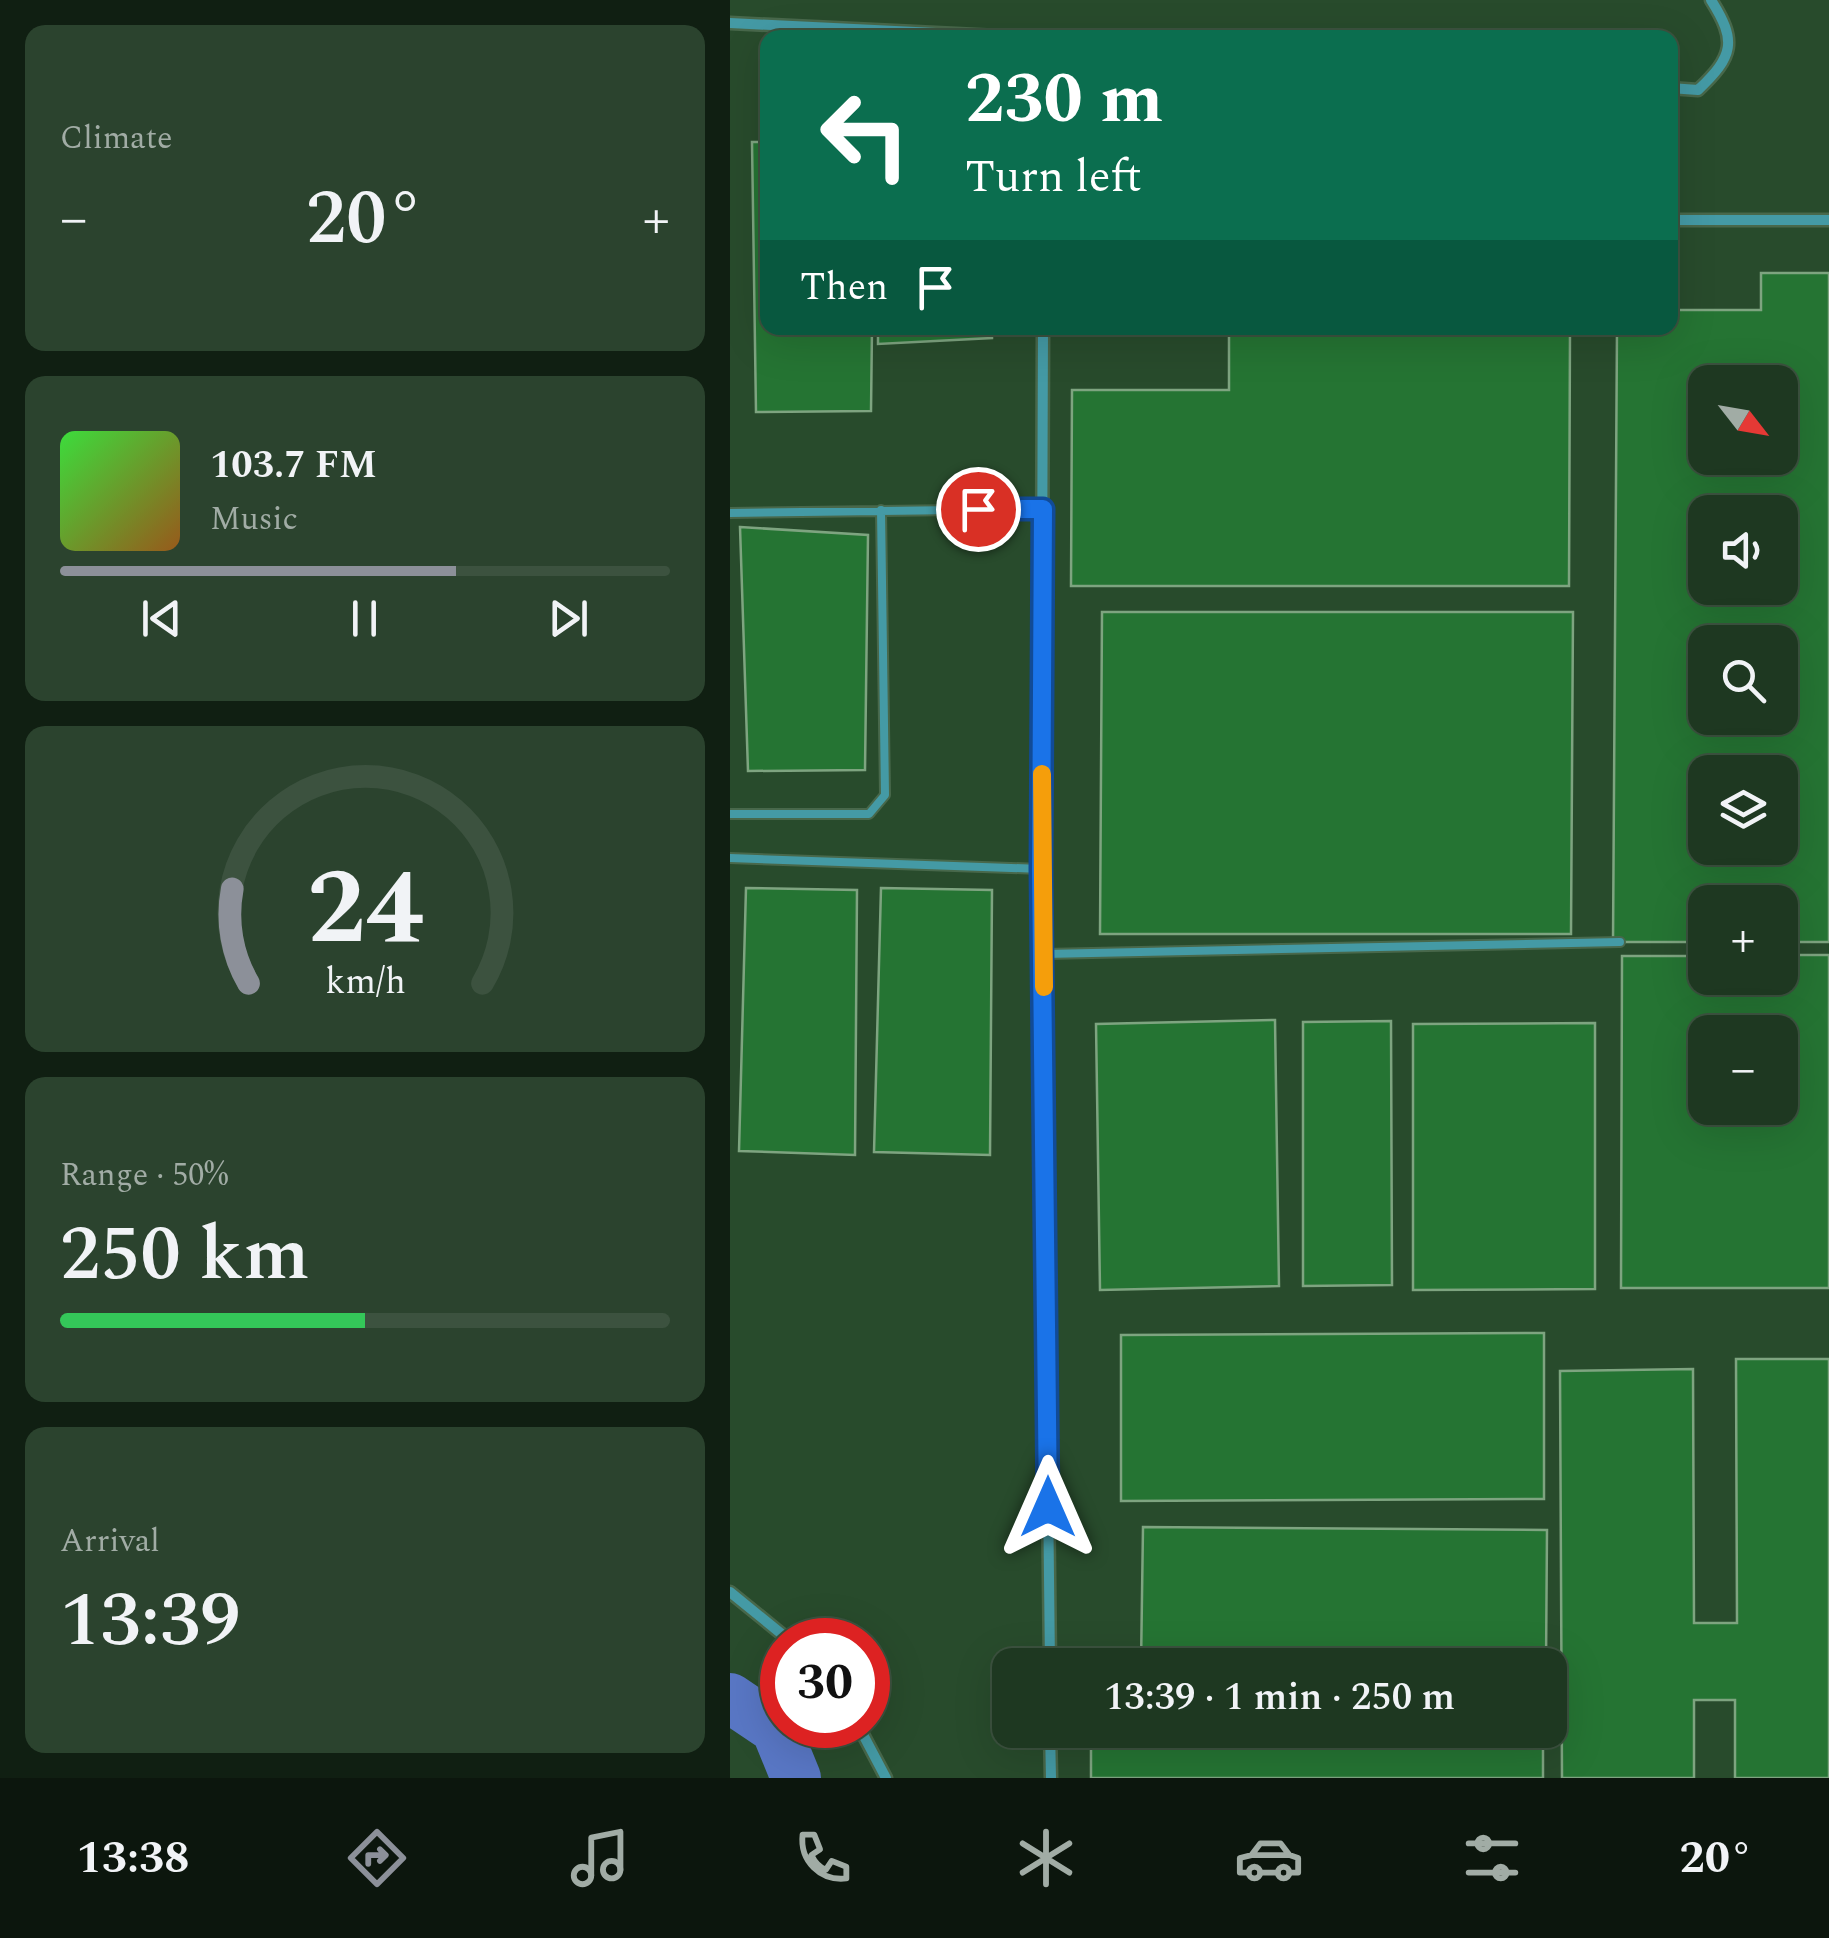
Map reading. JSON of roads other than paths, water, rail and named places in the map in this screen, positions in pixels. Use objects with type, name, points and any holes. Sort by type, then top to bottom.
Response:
[{"type":"street","points":[[1678,89],[1698,90],[1728,56],[1729,29],[1711,0]]},
{"type":"street","points":[[730,24],[861,30]]},
{"type":"street","points":[[1678,220],[1829,220]]},
{"type":"street","points":[[1043,335],[1041,869],[1050,1648]]},
{"type":"street","points":[[730,1592],[762,1618]]},
{"type":"street","points":[[870,1748],[886,1778]]},
{"type":"street","points":[[1050,1748],[1051,1778]]},
{"type":"lane","points":[[730,513],[1043,509]]},
{"type":"lane","points":[[730,814],[869,814],[886,795],[881,510]]},
{"type":"lane","points":[[730,858],[1041,869]]},
{"type":"lane","points":[[1044,954],[1620,942]]},
{"type":"waterway","points":[[730,1698],[776,1729],[796,1778]]}]
